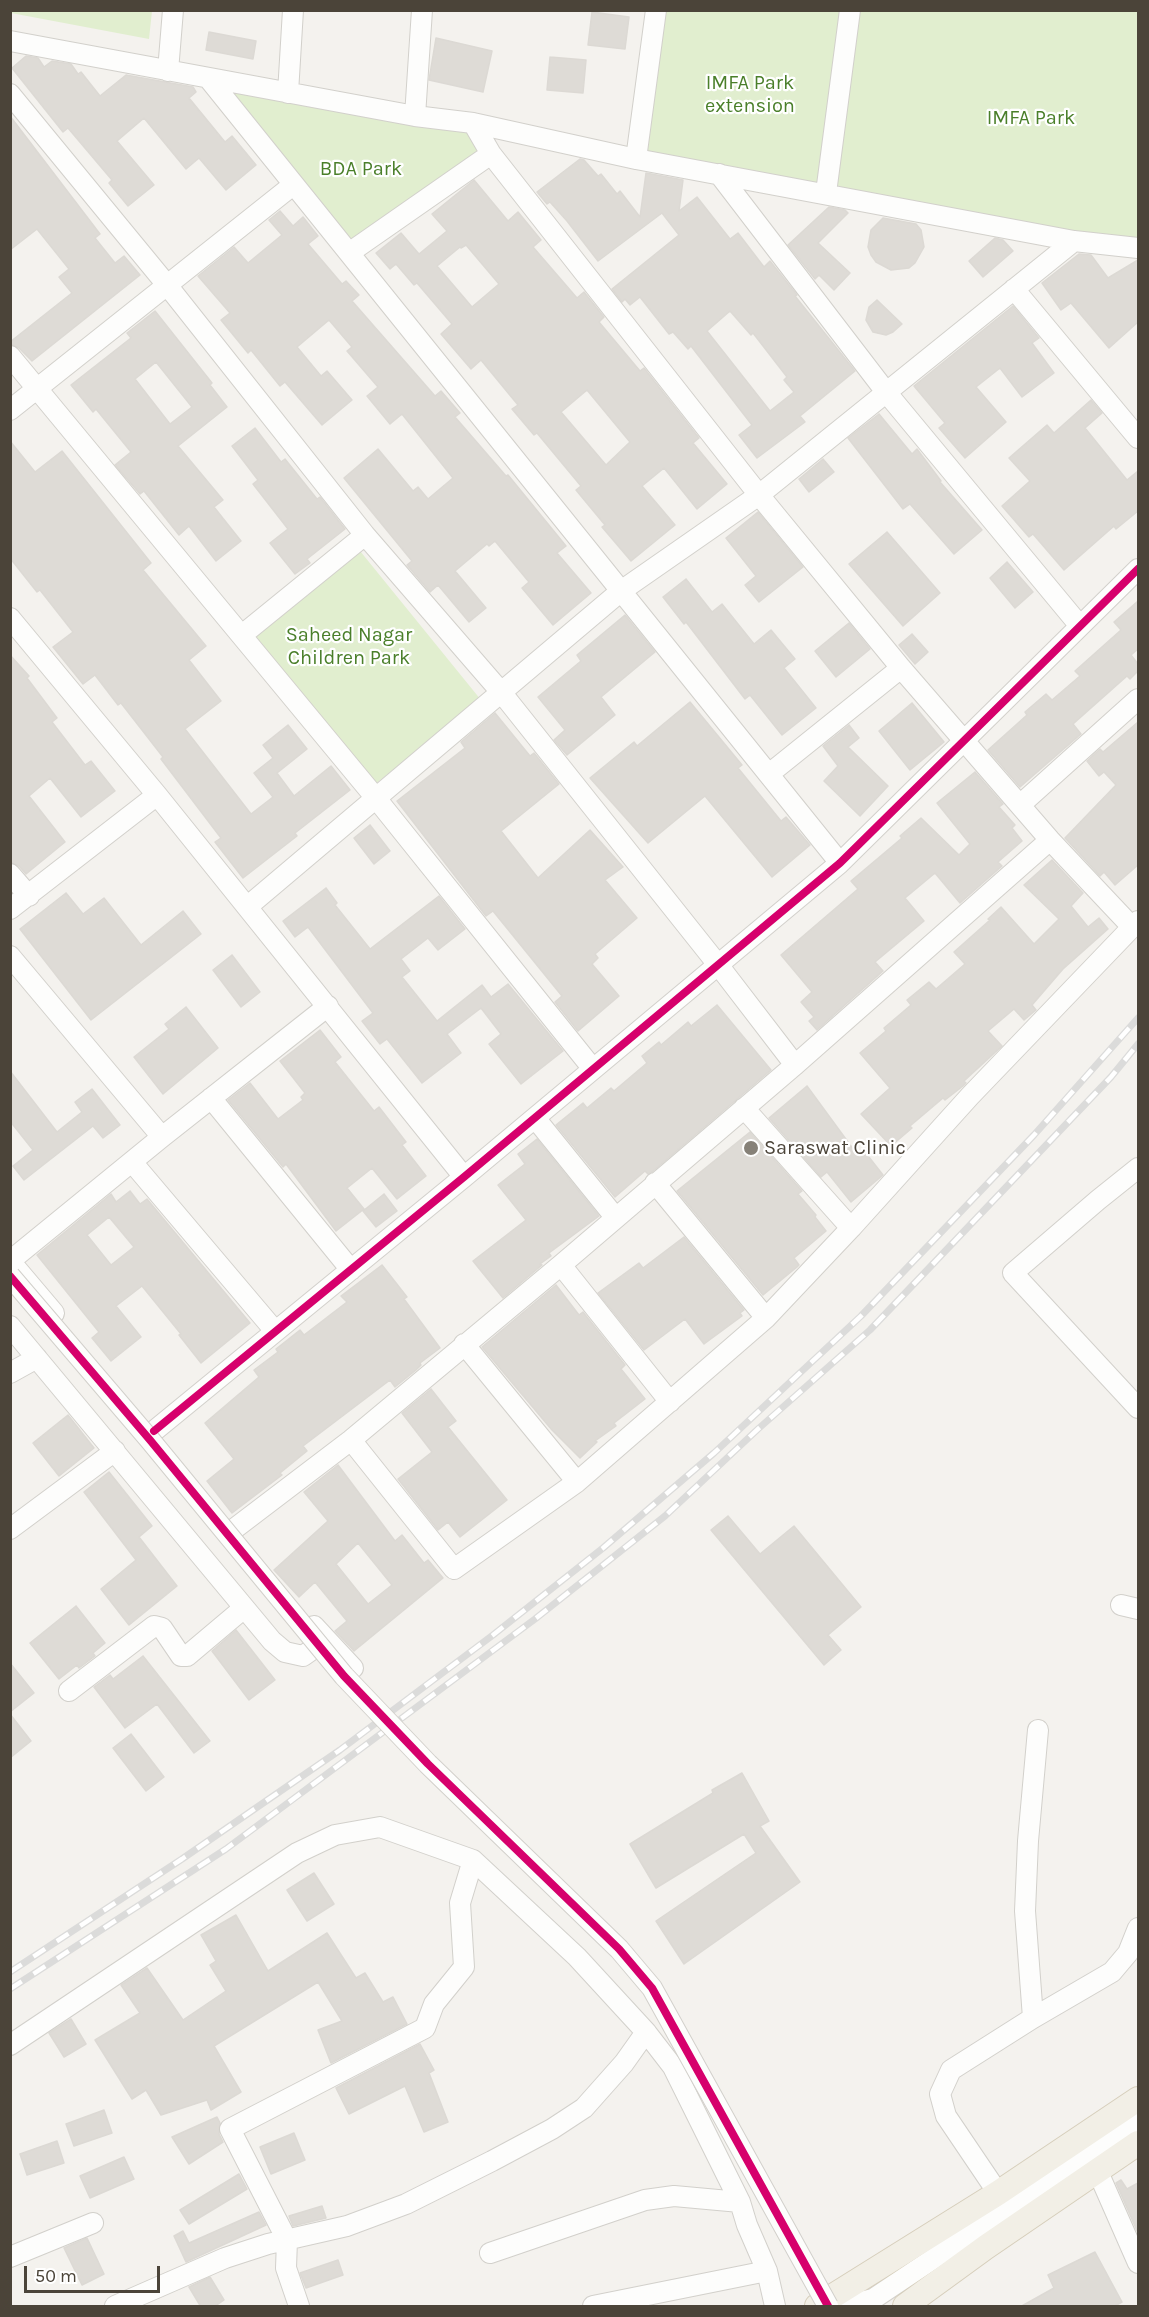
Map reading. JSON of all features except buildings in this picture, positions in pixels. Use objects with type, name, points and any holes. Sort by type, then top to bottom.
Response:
[{"type":"main road","points":[[817,2307],[998,2193],[1138,2099]]},
{"type":"main road","points":[[904,2307],[986,2247],[1138,2143]]},
{"type":"street","points":[[168,71],[173,10]]},
{"type":"street","points":[[288,93],[293,10]]},
{"type":"street","points":[[415,116],[422,10]]},
{"type":"street","points":[[636,159],[656,10]]},
{"type":"street","points":[[826,193],[850,10]]},
{"type":"street","points":[[10,41],[415,116],[473,123],[636,159],[1074,241],[1138,248]]},
{"type":"street","points":[[209,79],[840,862]]},
{"type":"street","points":[[10,94],[167,285],[365,536],[501,692],[795,1065]]},
{"type":"street","points":[[351,1440],[454,1569],[577,1482],[766,1318],[978,1087],[1136,924],[1050,840],[901,668],[759,495],[491,154],[473,123]]},
{"type":"street","points":[[349,254],[491,154]]},
{"type":"street","points":[[719,174],[886,392],[1080,626]]},
{"type":"street","points":[[10,410],[293,185]]},
{"type":"street","points":[[248,907],[375,797],[621,591],[759,495],[1074,241]]},
{"type":"street","points":[[1014,289],[1138,438]]},
{"type":"street","points":[[10,356],[375,797],[593,1070]]},
{"type":"street","points":[[242,635],[365,536]]},
{"type":"street","points":[[154,1431],[719,966],[840,862],[1138,569]]},
{"type":"street","points":[[10,618],[248,907],[464,1177]]},
{"type":"street","points":[[769,774],[901,668]]},
{"type":"street","points":[[1020,805],[1138,699]]},
{"type":"street","points":[[10,909],[157,795]]},
{"type":"street","points":[[234,1529],[351,1440],[561,1265],[795,1065],[1050,840]]},
{"type":"street","points":[[10,874],[28,896]]},
{"type":"street","points":[[10,956],[162,1137]]},
{"type":"street","points":[[328,1006],[10,1261],[154,1431],[319,1633],[353,1668]]},
{"type":"street","points":[[212,1098],[351,1270]]},
{"type":"street","points":[[744,1108],[851,1228]]},
{"type":"street","points":[[535,1118],[615,1217]]},
{"type":"street","points":[[132,1162],[275,1330]]},
{"type":"street","points":[[1138,1168],[1013,1273],[1138,1408]]},
{"type":"street","points":[[655,1183],[766,1318]]},
{"type":"street","points":[[561,1265],[670,1402]]},
{"type":"street","points":[[10,1276],[150,1440],[344,1676],[428,1764],[619,1949],[652,1988],[828,2307]]},
{"type":"street","points":[[10,1326],[272,1641],[285,1652],[303,1656],[320,1644],[319,1633]]},
{"type":"street","points":[[464,1344],[577,1482]]},
{"type":"street","points":[[10,1373],[36,1358]]},
{"type":"street","points":[[10,1529],[115,1451]]},
{"type":"street","points":[[69,1690],[154,1626],[162,1629],[180,1656],[187,1656],[244,1608]]},
{"type":"street","points":[[1033,2018],[1025,1900],[1038,1730]]},
{"type":"street","points":[[10,2045],[297,1853],[334,1835],[380,1827],[473,1860],[577,1957],[646,2032],[673,2067],[740,2202],[767,2271],[775,2307]]},
{"type":"street","points":[[299,2307],[286,2268],[287,2240],[230,2129],[425,2028],[434,2004],[464,1967],[460,1903],[473,1860]]},
{"type":"street","points":[[998,2193],[946,2116],[940,2094],[951,2070],[1112,1972],[1128,1953],[1138,1928]]},
{"type":"street","points":[[115,2307],[225,2258],[268,2244],[347,2226],[406,2204],[552,2129],[584,2108],[624,2063],[646,2032]]},
{"type":"street","points":[[846,2307],[873,2299],[1138,2122]]},
{"type":"street","points":[[1098,2172],[1138,2262]]},
{"type":"street","points":[[490,2253],[645,2200],[674,2196],[740,2202]]},
{"type":"street","points":[[10,2257],[93,2223]]},
{"type":"street","points":[[593,2307],[767,2271]]},
{"type":"green space","points":[[11,10],[152,11],[149,39]]},
{"type":"green space","name":"IMFA Park","points":[[656,11],[1138,11],[1138,245],[636,159]]},
{"type":"green space","name":"BDA Park","points":[[209,79],[473,123],[491,154],[349,253]]},
{"type":"green space","name":"Saheed Nagar Children Park","points":[[356,546],[481,700],[374,785],[248,632]]},
{"type":"railway","points":[[10,1972],[182,1859],[340,1750],[493,1635],[603,1548],[714,1453],[861,1316],[1034,1135],[1138,1018]]},
{"type":"railway","points":[[10,1989],[226,1849],[535,1619],[665,1516],[758,1429],[870,1330],[1111,1077],[1138,1044]]},
{"type":"cycle path","points":[[154,1431],[464,1177],[840,863],[1138,569]]},
{"type":"cycle path","points":[[10,1276],[150,1440],[344,1676],[428,1764],[619,1949],[652,1988],[828,2306]]},
{"type":"place","name":"Saraswat Clinic","points":[[751,1148]]},
{"type":"park label","name":"IMFA Park extension","points":[[750,94]]}]
